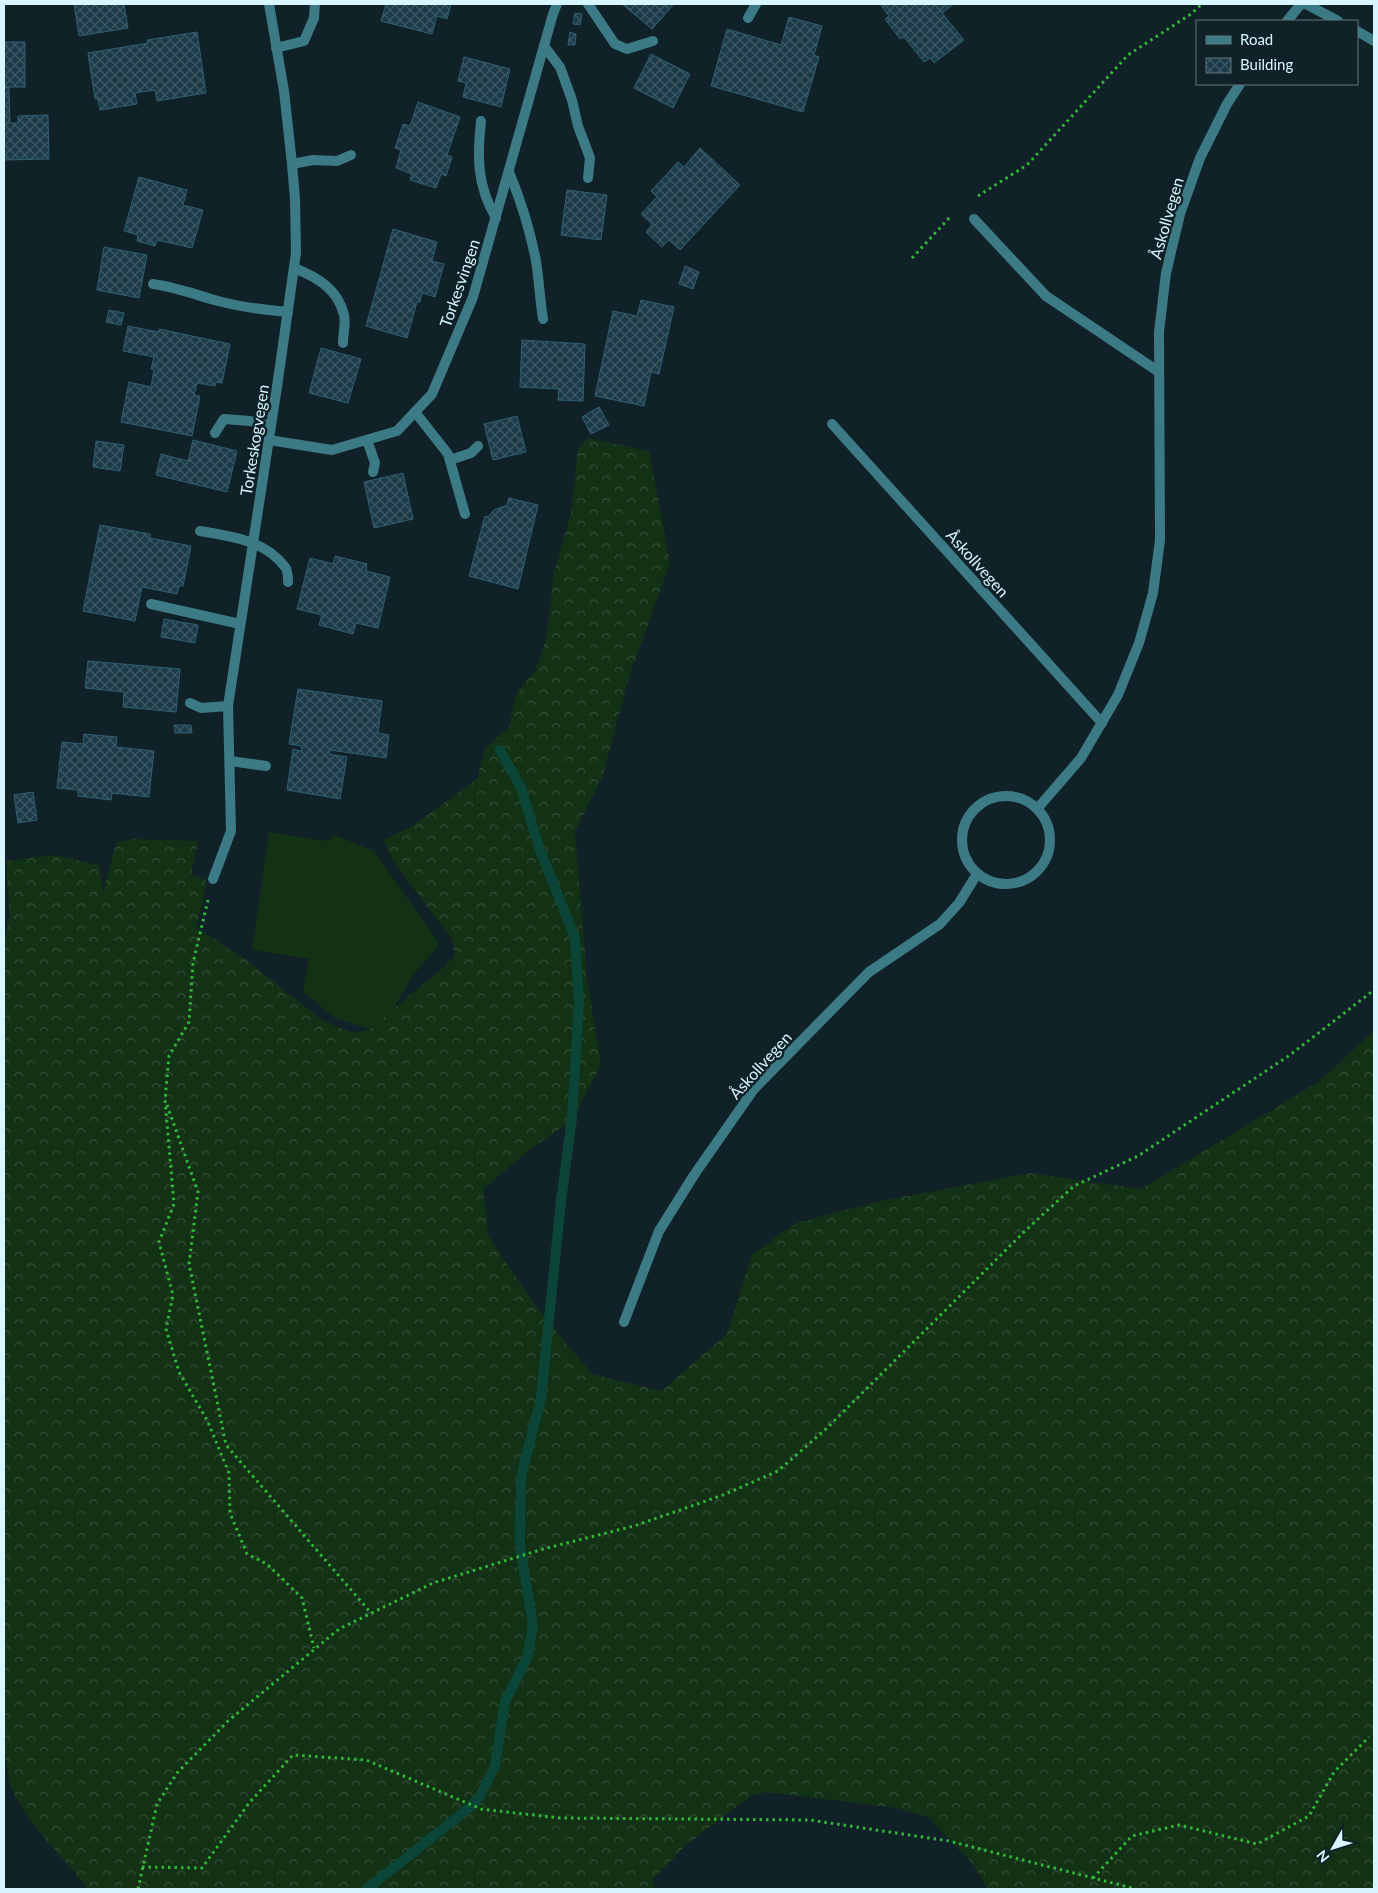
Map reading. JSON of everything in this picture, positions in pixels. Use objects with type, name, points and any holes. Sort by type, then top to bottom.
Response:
[{"type":"street","name":"Torkeskogvegen","points":[[213,879],[231,831],[228,706],[296,253],[295,199],[284,91],[268,4]]},
{"type":"street","points":[[276,48],[304,41],[314,18],[315,4]]},
{"type":"street","name":"Torkesvingen","points":[[269,440],[332,450],[397,431],[432,394],[473,297],[557,4]]},
{"type":"street","points":[[588,4],[615,44],[627,49],[653,41]]},
{"type":"street","points":[[748,18],[756,4]]},
{"type":"street","points":[[1288,20],[1301,4]]},
{"type":"street","points":[[1306,4],[1336,20]]},
{"type":"street","points":[[1358,32],[1374,41]]},
{"type":"street","points":[[544,46],[560,67],[572,100],[578,126],[590,158],[588,178]]},
{"type":"street","name":"Åskollvegen","points":[[1037,809],[1081,758],[1118,695],[1139,644],[1153,593],[1160,540],[1159,332],[1166,272],[1180,214],[1200,158],[1227,104],[1239,85]]},
{"type":"street","points":[[481,121],[478,164],[482,187],[488,204],[496,218]]},
{"type":"street","points":[[292,164],[313,160],[337,161],[351,155]]},
{"type":"street","points":[[509,172],[520,200],[530,235],[536,263],[543,319]]},
{"type":"street","points":[[974,219],[1046,296],[1159,372]]},
{"type":"street","points":[[294,268],[313,276],[333,291],[344,316],[343,343]]},
{"type":"street","points":[[153,284],[169,286],[218,301],[288,312]]},
{"type":"street","points":[[415,412],[448,454],[465,514]]},
{"type":"street","points":[[215,433],[224,419],[250,420],[271,426]]},
{"type":"street","name":"Åskollvegen","points":[[832,424],[1102,723]]},
{"type":"street","points":[[367,440],[375,463],[373,472]]},
{"type":"street","points":[[450,460],[470,453],[478,446]]},
{"type":"street","points":[[200,531],[253,542],[270,553],[286,568],[288,582]]},
{"type":"street","points":[[151,604],[240,624]]},
{"type":"street","points":[[190,703],[201,708],[228,706]]},
{"type":"street","points":[[230,761],[266,766]]},
{"type":"street","points":[[1002,796],[1016,797],[1030,803],[1037,809],[1049,828],[1051,843],[1047,858],[1038,872],[1025,881],[1008,885],[991,883],[977,874],[966,861],[961,845],[963,828],[969,816],[977,806],[989,799],[1002,796]]},
{"type":"street","name":"Åskollvegen","points":[[624,1322],[659,1231],[694,1175],[754,1089],[869,972],[940,924],[958,903],[977,874]]},
{"type":"path","points":[[970,202],[1027,165],[1128,55],[1191,14],[1202,4]]},
{"type":"path","points":[[912,258],[954,212]]},
{"type":"path","points":[[213,879],[193,963],[189,1022],[170,1056],[166,1100],[174,1204],[159,1242],[173,1295],[166,1329],[179,1372],[207,1420],[229,1473],[230,1513],[247,1554],[267,1564],[302,1598],[314,1648]]},
{"type":"path","points":[[138,1889],[157,1804],[177,1774],[228,1721],[339,1629],[433,1583],[543,1549],[634,1526],[723,1495],[778,1471],[827,1428],[1026,1230],[1074,1186],[1138,1156],[1290,1055],[1374,990]]},
{"type":"path","points":[[166,1100],[198,1192],[189,1264],[226,1445],[371,1613]]},
{"type":"path","points":[[1093,1878],[1132,1836],[1178,1825],[1256,1844],[1309,1816],[1334,1772],[1369,1737]]},
{"type":"path","points":[[142,1867],[202,1868],[249,1803],[294,1754],[366,1760],[481,1809],[560,1818],[810,1820],[949,1841],[1136,1889]]},
{"type":"green space","points":[[587,438],[649,451],[670,563],[629,677],[602,778],[575,831],[587,978],[601,1065],[572,1120],[531,1149],[483,1189],[488,1236],[540,1312],[592,1374],[661,1391],[727,1334],[752,1254],[796,1223],[881,1201],[1030,1173],[1141,1189],[1318,1082],[1374,1031],[1374,1889],[987,1889],[974,1865],[928,1817],[897,1808],[767,1792],[751,1796],[686,1845],[652,1880],[655,1889],[88,1889],[27,1817],[11,1788],[4,1752],[4,941],[10,917],[6,861],[55,855],[99,865],[103,893],[116,843],[132,839],[198,841],[191,875],[206,880],[196,927],[246,960],[323,1021],[353,1033],[368,1030],[444,967],[455,955],[452,939],[392,860],[384,840],[414,825],[477,779],[485,748],[509,727],[516,694],[536,669],[546,639],[554,573],[571,512],[578,449]]},
{"type":"green space","points":[[269,832],[327,841],[335,835],[374,851],[440,944],[414,974],[390,1015],[368,1029],[333,1017],[303,991],[309,959],[252,950]]},
{"type":"building","points":[[74,4],[124,4],[128,28],[79,36]]},
{"type":"building","points":[[386,4],[451,4],[447,19],[437,16],[432,34],[381,21]]},
{"type":"building","points":[[622,4],[674,4],[652,29]]},
{"type":"building","points":[[880,4],[954,4],[942,13],[964,40],[934,63],[930,58],[924,62],[904,37],[900,39],[885,19],[889,16]]},
{"type":"building","points":[[575,13],[582,14],[580,25],[573,24]]},
{"type":"building","points":[[789,17],[822,26],[814,55],[819,57],[803,112],[711,86],[727,29],[781,45]]},
{"type":"building","points":[[197,32],[206,93],[157,101],[155,90],[135,93],[137,104],[100,110],[98,99],[95,99],[88,53],[148,43],[147,40]]},
{"type":"building","points":[[570,32],[576,34],[575,45],[568,45]]},
{"type":"building","points":[[4,42],[25,42],[25,87],[4,87]]},
{"type":"building","points":[[651,54],[690,74],[673,108],[634,88]]},
{"type":"building","points":[[464,57],[510,69],[501,107],[463,97],[466,83],[458,81]]},
{"type":"building","points":[[4,87],[9,87],[10,123],[18,123],[18,116],[48,115],[49,159],[4,160]]},
{"type":"building","points":[[418,102],[460,117],[447,155],[452,157],[446,176],[441,174],[436,188],[410,180],[412,174],[396,168],[401,150],[395,148],[403,124],[410,126]]},
{"type":"building","points":[[700,148],[740,185],[680,250],[669,240],[662,247],[646,232],[652,224],[641,214],[657,197],[651,191],[678,162],[684,167]]},
{"type":"building","points":[[139,177],[187,190],[183,205],[203,210],[192,248],[157,240],[155,246],[137,241],[138,235],[124,231]]},
{"type":"building","points":[[567,190],[607,195],[601,240],[561,235]]},
{"type":"building","points":[[393,229],[437,242],[432,261],[444,264],[435,297],[422,293],[420,302],[417,302],[407,338],[366,326]]},
{"type":"building","points":[[104,247],[147,255],[139,298],[97,290]]},
{"type":"building","points":[[685,266],[699,272],[693,289],[679,284]]},
{"type":"building","points":[[641,300],[674,307],[659,374],[651,372],[644,406],[595,396],[613,311],[637,316]]},
{"type":"building","points":[[109,310],[124,313],[121,325],[106,322]]},
{"type":"building","points":[[128,326],[159,332],[159,329],[230,344],[222,383],[216,382],[215,386],[197,383],[194,395],[200,396],[192,436],[121,422],[129,382],[151,387],[154,370],[151,369],[154,357],[123,351]]},
{"type":"building","points":[[522,340],[585,344],[583,401],[558,400],[559,389],[520,387]]},
{"type":"building","points":[[321,348],[361,359],[348,403],[309,393]]},
{"type":"building","points":[[599,407],[609,425],[591,434],[582,417]]},
{"type":"building","points":[[517,416],[526,452],[493,460],[484,424]]},
{"type":"building","points":[[193,440],[237,451],[227,492],[156,475],[161,454],[188,461]]},
{"type":"building","points":[[96,441],[124,445],[120,471],[93,467]]},
{"type":"building","points":[[403,473],[413,519],[374,528],[364,482]]},
{"type":"building","points":[[509,498],[538,505],[518,589],[469,576],[485,516],[488,517],[494,510],[507,505]]},
{"type":"building","points":[[100,525],[150,534],[150,538],[191,546],[183,586],[179,586],[177,594],[142,587],[135,621],[83,611]]},
{"type":"building","points":[[335,556],[367,564],[366,571],[390,577],[378,628],[356,623],[353,634],[319,625],[322,615],[297,609],[310,558],[333,564]]},
{"type":"building","points":[[164,619],[198,625],[195,643],[161,637]]},
{"type":"building","points":[[88,661],[180,669],[176,712],[123,707],[124,692],[85,688]]},
{"type":"building","points":[[298,689],[382,701],[378,733],[389,735],[386,758],[330,750],[329,754],[347,757],[340,799],[287,790],[293,749],[301,751],[302,746],[289,744]]},
{"type":"building","points":[[174,725],[191,725],[192,733],[175,733]]},
{"type":"building","points":[[84,734],[117,737],[116,747],[154,751],[149,797],[112,793],[111,800],[78,796],[78,790],[57,788],[62,742],[83,744]]},
{"type":"building","points":[[33,792],[37,820],[18,823],[14,795]]},
{"type":"waterway","points":[[367,1889],[469,1808],[480,1796],[495,1766],[505,1702],[527,1658],[533,1626],[520,1544],[521,1477],[541,1398],[561,1201],[572,1118],[579,1002],[575,938],[540,850],[521,788],[500,750]]}]
